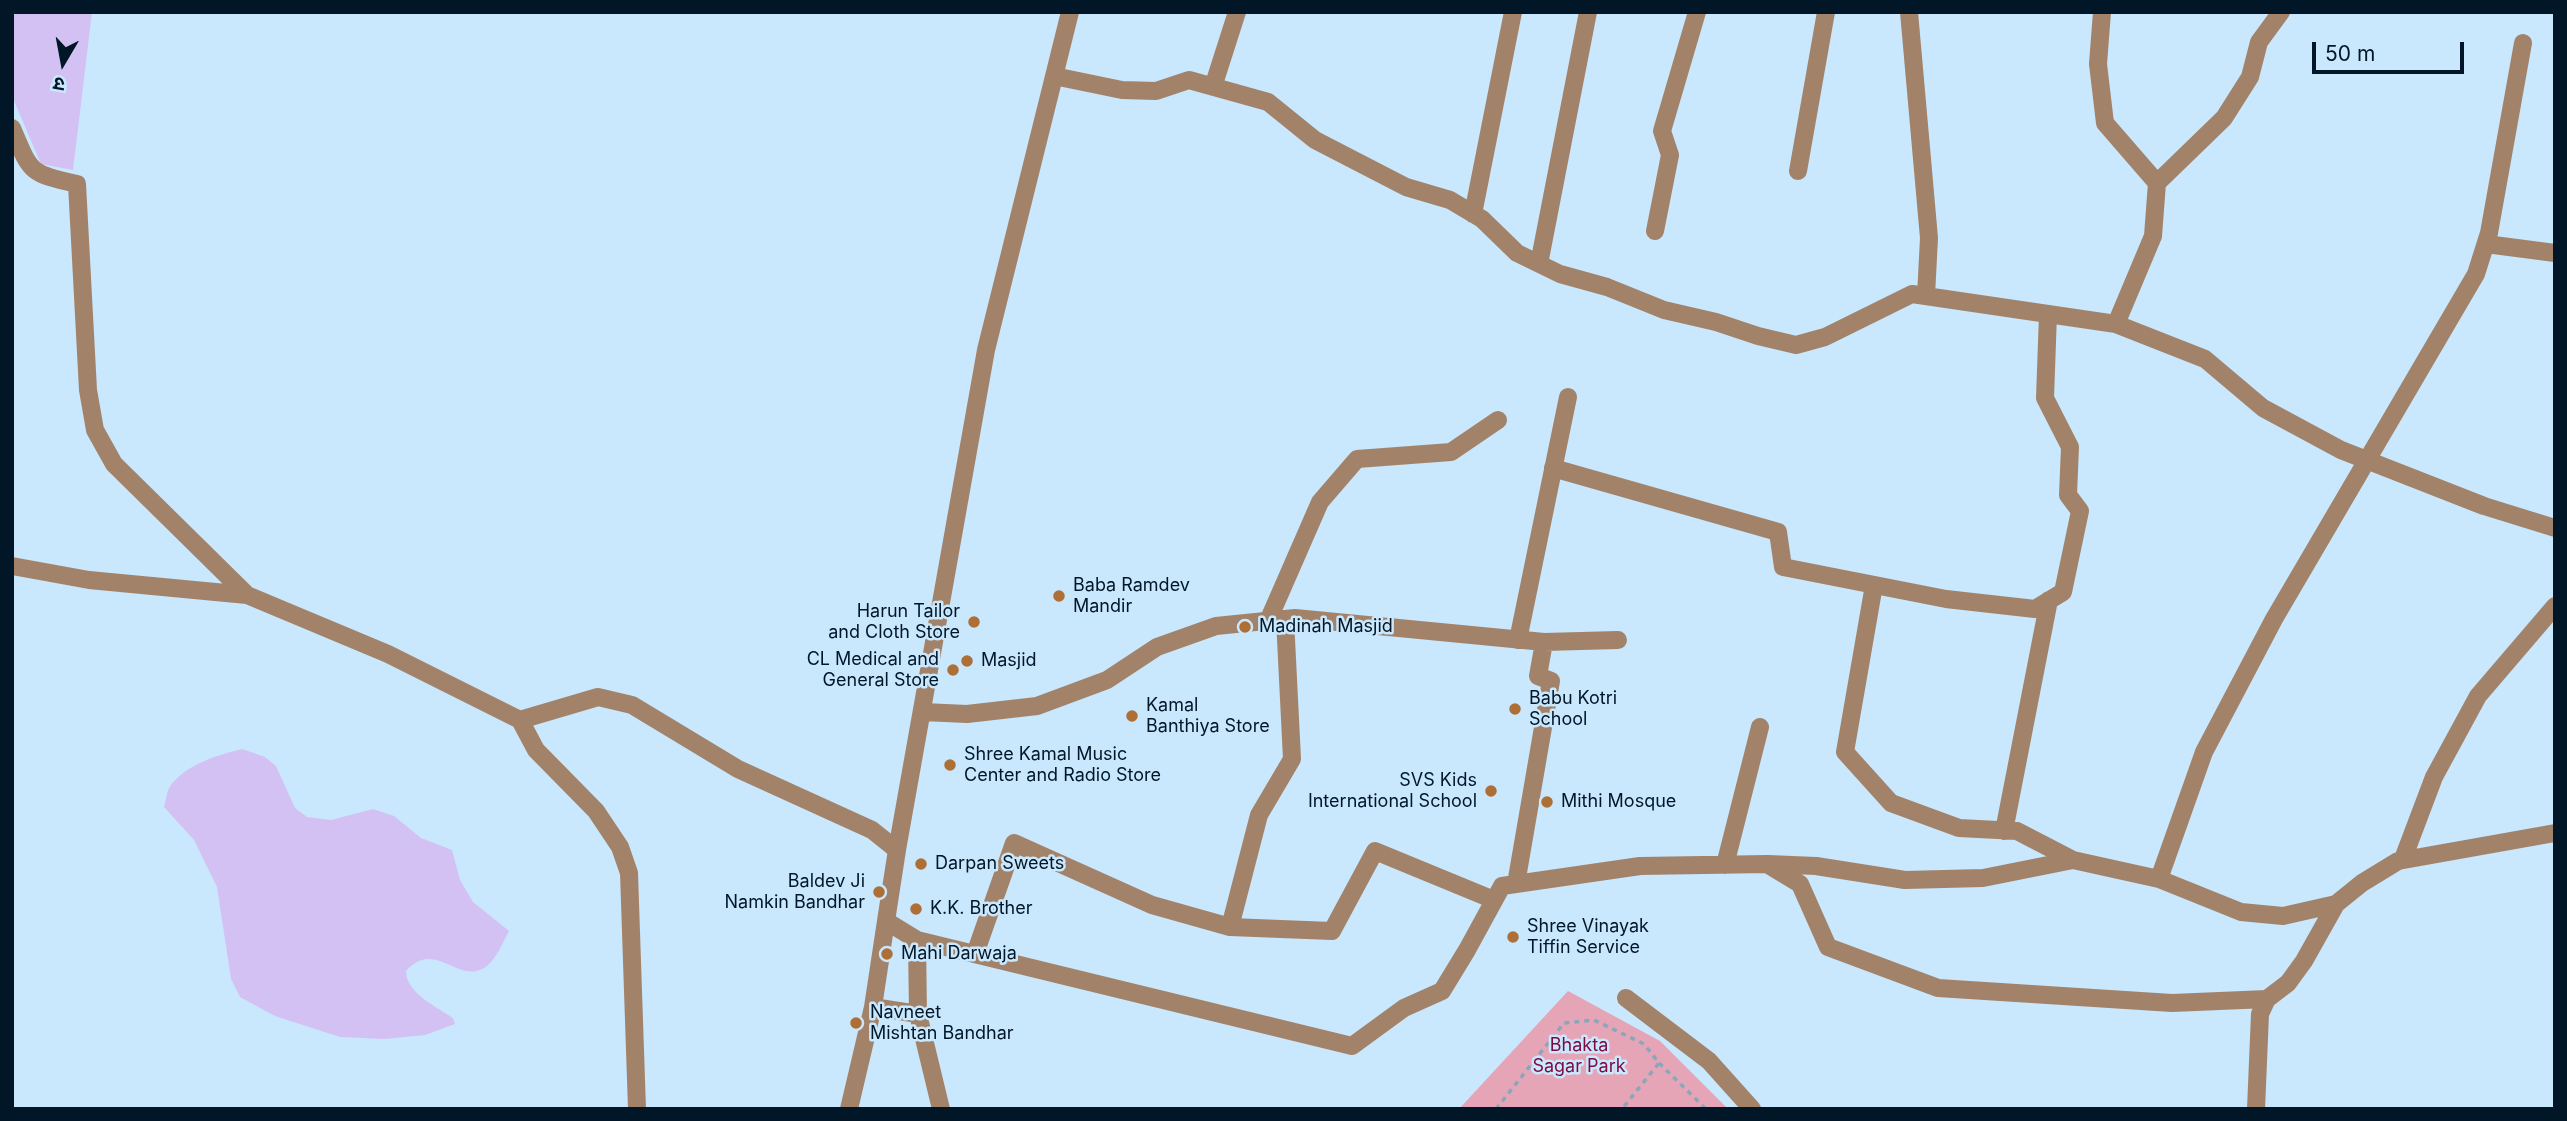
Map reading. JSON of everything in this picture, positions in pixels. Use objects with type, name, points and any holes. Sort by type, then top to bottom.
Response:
[{"type":"street","points":[[849,1109],[873,1007],[897,850],[986,350],[1070,12]]},
{"type":"street","points":[[1213,87],[1237,12]]},
{"type":"street","points":[[1473,214],[1513,12]]},
{"type":"street","points":[[1539,264],[1588,12]]},
{"type":"street","points":[[1655,231],[1670,155],[1662,131],[1697,12]]},
{"type":"street","points":[[1798,171],[1826,12]]},
{"type":"street","points":[[1909,12],[1930,238],[1926,296]]},
{"type":"street","points":[[2102,12],[2098,64],[2105,123],[2157,184]]},
{"type":"street","points":[[2116,324],[2153,236],[2157,184],[2224,118],[2250,77],[2259,42],[2281,12]]},
{"type":"street","points":[[2158,879],[2204,752],[2274,619],[2476,274],[2486,244],[2523,43]]},
{"type":"street","points":[[1054,76],[1122,90],[1156,91],[1189,80],[1268,102],[1315,140],[1406,187],[1450,200],[1482,219],[1517,253],[1560,274],[1607,287],[1664,310],[1796,345],[1825,337],[1912,294],[2116,324],[2205,359],[2263,408],[2341,450],[2484,506],[2555,528]]},
{"type":"street","points":[[12,128],[26,161],[37,174],[77,184],[88,390],[95,430],[114,464],[247,595]]},
{"type":"street","points":[[2486,244],[2555,253]]},
{"type":"street","points":[[1553,468],[1778,532],[1783,567],[1946,599],[2035,609],[2063,592],[2080,511],[2068,495],[2070,447],[2045,398],[2048,314]]},
{"type":"street","points":[[1518,640],[1568,397]]},
{"type":"street","points":[[1230,927],[1259,815],[1292,759],[1276,620],[1320,502],[1357,459],[1451,452],[1499,419]]},
{"type":"street","points":[[12,566],[89,580],[247,595],[388,654],[520,720],[536,750],[596,811],[620,847],[629,873],[637,1109]]},
{"type":"street","points":[[1874,585],[1845,752],[1891,803],[1959,828],[2017,831],[2073,860],[2158,879],[2241,912],[2283,916],[2336,904]]},
{"type":"street","points":[[2004,831],[2049,600]]},
{"type":"street","points":[[2403,859],[2434,777],[2478,696],[2555,606]]},
{"type":"street","points":[[923,712],[967,714],[1037,706],[1107,680],[1157,647],[1216,626],[1296,618],[1544,642],[1618,640]]},
{"type":"street","points":[[1516,884],[1551,681],[1538,676],[1544,642]]},
{"type":"street","points":[[520,720],[598,697],[632,705],[738,769],[872,830],[897,850]]},
{"type":"street","points":[[1725,865],[1760,727]]},
{"type":"street","points":[[2256,1109],[2260,1014],[2267,999],[2288,983],[2304,961],[2336,904],[2362,883],[2403,859],[2555,834]]},
{"type":"street","points":[[975,954],[1014,843],[1153,905],[1230,927],[1332,930],[1375,851],[1494,900]]},
{"type":"street","points":[[886,921],[916,940],[1352,1046],[1404,1008],[1442,991],[1502,886],[1640,866],[1767,864],[1816,866],[1905,880],[1983,878],[2073,860]]},
{"type":"street","points":[[1767,864],[1800,884],[1828,947],[1938,988],[2172,1003],[2267,999]]},
{"type":"street","points":[[916,940],[918,1014],[941,1109]]},
{"type":"street","points":[[1626,998],[1709,1061],[1752,1109]]},
{"type":"street","points":[[873,1007],[918,1014]]},
{"type":"path","points":[[1496,1109],[1564,1023],[1594,1020],[1644,1044],[1659,1063],[1706,1109]]},
{"type":"path","points":[[1622,1109],[1659,1063]]},
{"type":"green space","name":"Bhakta Sagar Park","points":[[1568,991],[1660,1041],[1728,1109],[1459,1109]]},
{"type":"shaded area","points":[[12,12],[92,12],[73,170],[41,164],[12,96]]},
{"type":"shaded area","points":[[242,749],[265,757],[276,766],[295,808],[307,817],[331,820],[373,809],[394,816],[421,838],[452,850],[460,880],[473,902],[509,931],[491,962],[477,971],[467,971],[428,959],[417,962],[406,971],[407,979],[417,993],[453,1018],[455,1024],[425,1035],[384,1039],[340,1037],[275,1016],[240,997],[231,979],[217,887],[194,840],[164,807],[170,787],[185,771],[213,757]]},
{"type":"place","name":"Baba Ramdev Mandir","points":[[1059,596]]},
{"type":"place","name":"Harun Tailor and Cloth Store","points":[[974,622]]},
{"type":"place","name":"Madinah Masjid","points":[[1245,627]]},
{"type":"place","name":"Masjid","points":[[967,661]]},
{"type":"place","name":"CL Medical and General Store","points":[[953,670]]},
{"type":"place","name":"Babu Kotri School","points":[[1515,709]]},
{"type":"place","name":"Kamal Banthiya Store","points":[[1132,716]]},
{"type":"place","name":"Shree Kamal Music Center and Radio Store","points":[[950,765]]},
{"type":"place","name":"SVS Kids International School","points":[[1491,791]]},
{"type":"place","name":"Mithi Mosque","points":[[1547,802]]},
{"type":"place","name":"Darpan Sweets","points":[[921,864]]},
{"type":"place","name":"Baldev Ji Namkin Bandhar","points":[[879,892]]},
{"type":"place","name":"K.K. Brother","points":[[916,909]]},
{"type":"place","name":"Shree Vinayak Tiffin Service","points":[[1513,937]]},
{"type":"place","name":"Mahi Darwaja","points":[[887,954]]},
{"type":"place","name":"Navneet Mishtan Bandhar","points":[[856,1023]]}]
